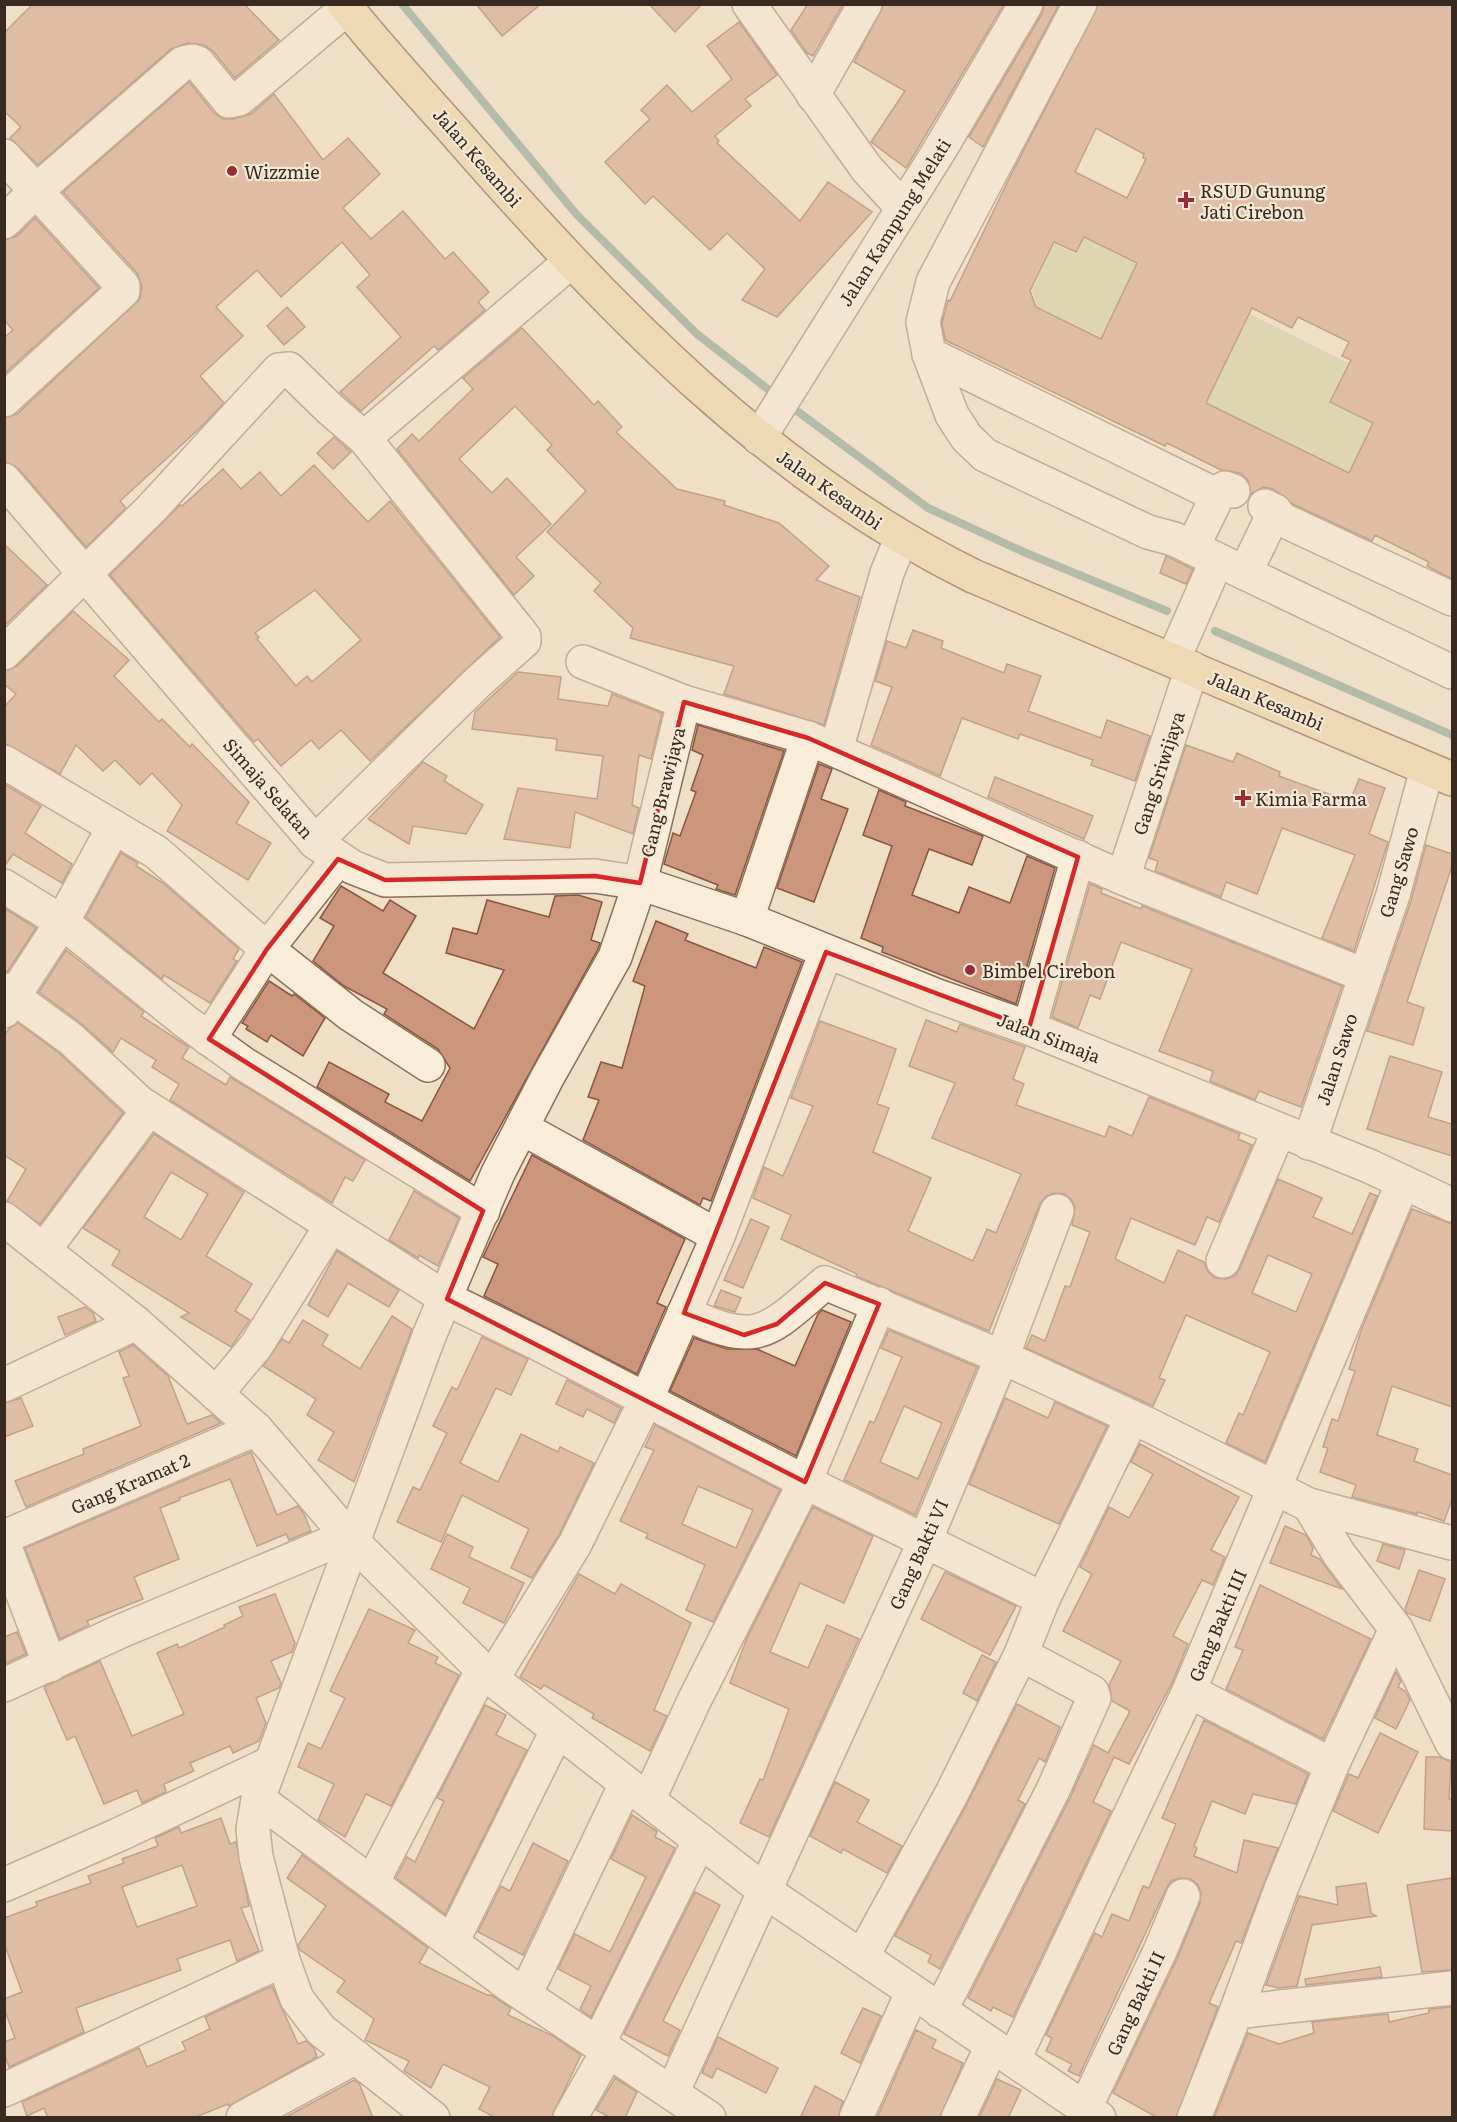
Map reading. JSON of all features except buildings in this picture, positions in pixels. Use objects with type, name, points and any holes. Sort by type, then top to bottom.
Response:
[{"type":"main road","name":"Jalan Kesambi","points":[[346,6],[570,262],[670,362],[759,438],[847,505],[901,539],[974,576],[1440,774]]},
{"type":"street","points":[[749,4],[867,169],[903,208]]},
{"type":"street","points":[[813,95],[865,4]]},
{"type":"street","name":"Jalan Kampung Melati","points":[[759,438],[903,208],[1026,4]]},
{"type":"street","points":[[1080,4],[933,282],[923,322],[929,354],[952,415],[966,438],[985,455],[1148,532],[1215,559],[1452,672]]},
{"type":"street","points":[[4,222],[36,191],[183,63],[198,63],[229,100],[239,99],[346,6]]},
{"type":"street","points":[[4,156],[121,282],[123,288],[4,400]]},
{"type":"street","points":[[364,438],[570,262]]},
{"type":"street","points":[[929,354],[1225,493],[1215,559]]},
{"type":"street","points":[[4,653],[151,509],[283,368],[289,369],[364,438],[500,609],[522,633],[524,641],[478,682],[327,851],[209,1039]]},
{"type":"street","name":"Simaja Selatan","points":[[4,480],[327,851],[385,880],[595,876],[640,883]]},
{"type":"street","points":[[1215,559],[1270,508],[1281,519],[1452,599]]},
{"type":"street","points":[[747,919],[822,744],[901,539]]},
{"type":"street","name":"Gang Sriwijaya","points":[[1123,878],[1183,664],[1194,611],[1215,559]]},
{"type":"street","points":[[583,662],[684,702],[822,744],[1123,878],[1364,975]]},
{"type":"street","name":"Gang Brawijaya","points":[[433,2118],[321,2030],[297,1999],[283,1960],[256,1857],[253,1829],[258,1799],[350,1539],[429,1336],[447,1299],[498,1173],[547,1078],[615,957],[640,883],[684,702]]},
{"type":"street","points":[[4,762],[156,852],[267,949],[351,1015],[428,1065]]},
{"type":"street","name":"Gang Sawo","points":[[1364,975],[1440,774]]},
{"type":"street","points":[[114,827],[62,922],[8,999],[71,1039],[149,1109],[447,1299],[805,1482],[1043,1599]]},
{"type":"street","points":[[1029,1028],[1078,857]]},
{"type":"street","name":"Jalan Simaja","points":[[640,883],[747,919],[935,995],[1029,1028],[1279,1130],[1452,1205]]},
{"type":"street","points":[[4,886],[62,922],[209,1039],[244,1064],[483,1211]]},
{"type":"street","points":[[372,1883],[487,1674],[575,1544],[646,1400],[718,1236],[826,952]]},
{"type":"street","name":"Jalan Sawo","points":[[1309,1143],[1364,975]]},
{"type":"street","points":[[44,1250],[149,1109]]},
{"type":"street","points":[[522,1128],[718,1236]]},
{"type":"street","points":[[1223,1261],[1279,1130]]},
{"type":"street","name":"Gang Bakti III","points":[[958,2118],[1003,2053],[1190,1692],[1402,1182]]},
{"type":"street","name":"Gang Bakti VI","points":[[673,2103],[765,1891],[925,1541],[1002,1357],[1057,1211]]},
{"type":"street","points":[[4,1219],[136,1323],[256,1429],[350,1539],[487,1674],[557,1731],[638,1791],[765,1891],[1003,2053],[1075,2109]]},
{"type":"street","points":[[216,1394],[256,1346],[332,1226]]},
{"type":"street","points":[[684,1313],[714,1327],[744,1335],[777,1324],[825,1283],[1002,1357],[1309,1505],[1452,1543]]},
{"type":"street","points":[[525,1995],[638,1791],[694,1701],[805,1482],[879,1304]]},
{"type":"street","points":[[4,1385],[136,1323]]},
{"type":"street","points":[[862,1957],[951,1795],[1021,1654],[1043,1599],[1132,1418]]},
{"type":"street","name":"Gang Kramat 2","points":[[4,1537],[256,1429]]},
{"type":"street","points":[[1309,1505],[1339,1554],[1396,1629],[1452,1743]]},
{"type":"street","points":[[4,1685],[121,1631],[350,1539]]},
{"type":"street","points":[[4,1545],[50,1665]]},
{"type":"street","points":[[1194,2118],[1281,1889],[1332,1765],[1396,1629]]},
{"type":"street","points":[[940,2011],[1053,1790],[1094,1698],[1092,1692],[1021,1654]]},
{"type":"street","points":[[1190,1692],[1332,1765]]},
{"type":"street","points":[[452,1942],[557,1731]]},
{"type":"street","points":[[4,1885],[118,1835],[271,1763]]},
{"type":"street","points":[[258,1799],[525,1995],[603,2048],[673,2103],[709,2118]]},
{"type":"street","points":[[570,2118],[699,1840]]},
{"type":"street","name":"Gang Bakti II","points":[[1075,2109],[1160,1951],[1183,1896]]},
{"type":"street","points":[[4,2090],[283,1960]]},
{"type":"street","points":[[1236,2012],[1452,1988]]},
{"type":"street","points":[[856,2118],[912,1993]]},
{"type":"street","points":[[243,2118],[356,2056]]},
{"type":"highlighted area","points":[[684,702],[808,738],[1078,857],[1029,1028],[826,952],[684,1313],[744,1335],[777,1324],[825,1283],[879,1304],[805,1482],[447,1299],[483,1211],[209,1039],[267,949],[338,859],[385,880],[595,876],[640,883]]},
{"type":"green space","points":[[1084,238],[1143,267],[1125,294],[1122,293],[1102,338],[1037,306],[1032,291],[1055,243],[1076,254]]},
{"type":"green space","points":[[1250,314],[1349,363],[1330,402],[1373,423],[1349,472],[1207,403]]},
{"type":"waterway","points":[[402,4],[577,215],[697,334],[778,397]]},
{"type":"waterway","points":[[789,405],[928,508],[1026,553],[1167,611]]},
{"type":"waterway","points":[[1215,631],[1452,735]]},
{"type":"place","name":"Wizzmie","points":[[232,171]]},
{"type":"place","name":"RSUD Gunung Jati Cirebon","points":[[1186,200]]},
{"type":"place","name":"Kimia Farma","points":[[1243,798]]},
{"type":"place","name":"Bimbel Cirebon","points":[[970,970]]}]
